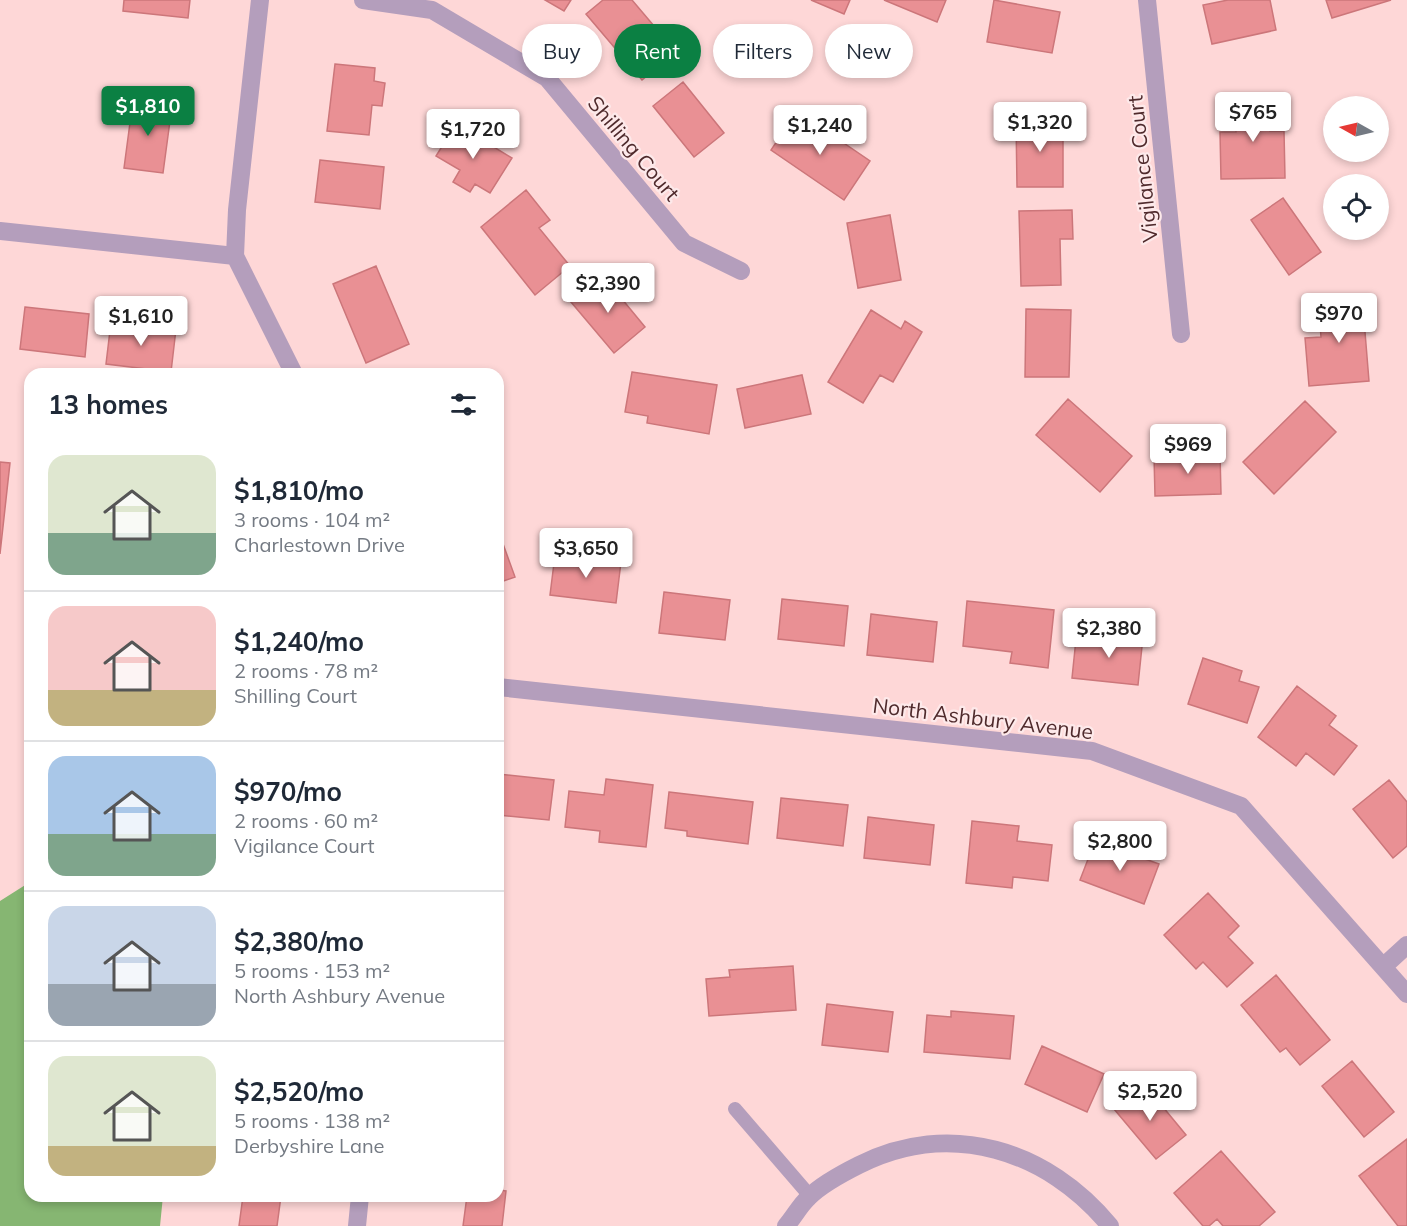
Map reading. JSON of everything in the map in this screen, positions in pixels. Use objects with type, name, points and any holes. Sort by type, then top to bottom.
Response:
[{"type":"street","points":[[260,0],[237,210],[235,256],[291,368]]},
{"type":"street","name":"Shilling Court","points":[[363,0],[432,10],[547,78],[684,243],[741,271]]},
{"type":"street","name":"Vigilance Court","points":[[1147,0],[1181,334]]},
{"type":"street","points":[[0,231],[235,256]]},
{"type":"street","name":"North Ashbury Avenue","points":[[504,688],[1092,751],[1241,806],[1407,994]]},
{"type":"street","points":[[1384,966],[1407,945]]},
{"type":"street","points":[[786,1226],[810,1196],[848,1170],[875,1157],[939,1142],[972,1144],[1002,1150],[1034,1164],[1064,1182],[1094,1207],[1110,1226]]},
{"type":"street","points":[[357,1226],[359,1202]]},
{"type":"lane","points":[[735,1109],[810,1196]]},
{"type":"green space","points":[[24,886],[24,1202],[162,1202],[160,1226],[0,1226],[0,901]]},
{"type":"building","points":[[124,0],[190,0],[188,18],[123,11]]},
{"type":"building","points":[[545,0],[571,0],[564,11]]},
{"type":"building","points":[[603,0],[632,0],[652,24],[614,24],[614,47],[602,33],[602,24],[594,24],[586,14]]},
{"type":"building","points":[[811,0],[850,0],[844,14]]},
{"type":"building","points":[[884,0],[946,0],[937,22]]},
{"type":"building","points":[[994,0],[1060,12],[1052,53],[987,42]]},
{"type":"building","points":[[1228,0],[1270,0],[1276,30],[1212,44],[1203,5]]},
{"type":"building","points":[[1326,0],[1391,0],[1332,18]]},
{"type":"building","points":[[335,64],[375,68],[374,81],[385,83],[382,106],[372,105],[369,135],[327,131]]},
{"type":"building","points":[[683,82],[724,133],[694,157],[653,106]]},
{"type":"building","points":[[1235,97],[1270,97],[1270,131],[1284,131],[1285,178],[1221,179],[1220,132],[1236,132]]},
{"type":"building","points":[[133,100],[172,106],[163,173],[124,168]]},
{"type":"building","points":[[797,111],[870,161],[844,200],[771,150]]},
{"type":"building","points":[[1063,119],[1063,187],[1017,187],[1016,120]]},
{"type":"building","points":[[456,124],[512,158],[490,193],[475,184],[470,192],[453,182],[460,170],[436,156]]},
{"type":"building","points":[[320,160],[384,167],[380,209],[315,202]]},
{"type":"building","points":[[526,190],[550,220],[539,228],[570,266],[535,295],[481,227]]},
{"type":"building","points":[[1283,198],[1321,252],[1289,275],[1251,220]]},
{"type":"building","points":[[1072,210],[1073,239],[1060,239],[1061,285],[1021,286],[1019,211]]},
{"type":"building","points":[[890,215],[901,280],[858,288],[847,223]]},
{"type":"building","points":[[376,266],[409,344],[366,363],[333,284]]},
{"type":"building","points":[[603,276],[645,327],[614,353],[571,302]]},
{"type":"building","points":[[1362,295],[1369,381],[1309,386],[1305,338],[1321,337],[1318,299]]},
{"type":"building","points":[[25,307],[89,314],[85,357],[20,349]]},
{"type":"building","points":[[1026,309],[1071,310],[1069,377],[1025,377]]},
{"type":"building","points":[[871,310],[901,329],[905,321],[922,332],[893,382],[880,375],[863,403],[828,382]]},
{"type":"building","points":[[111,322],[176,329],[171,368],[138,368],[106,364]]},
{"type":"building","points":[[632,372],[717,385],[709,434],[647,423],[648,416],[625,412]]},
{"type":"building","points":[[802,375],[811,414],[745,428],[737,389]]},
{"type":"building","points":[[1068,399],[1132,456],[1100,492],[1036,435]]},
{"type":"building","points":[[1305,401],[1336,432],[1274,494],[1243,462]]},
{"type":"building","points":[[1220,454],[1221,494],[1155,496],[1154,456]]},
{"type":"building","points":[[0,462],[10,463],[0,554]]},
{"type":"building","points":[[504,547],[515,577],[504,581]]},
{"type":"building","points":[[555,555],[621,562],[616,603],[550,595]]},
{"type":"building","points":[[664,592],[730,600],[725,640],[659,633]]},
{"type":"building","points":[[782,599],[848,606],[844,646],[778,639]]},
{"type":"building","points":[[967,601],[1054,610],[1048,668],[1010,663],[1012,652],[963,646]]},
{"type":"building","points":[[871,614],[937,622],[933,662],[867,655]]},
{"type":"building","points":[[1096,632],[1143,637],[1138,685],[1072,678],[1076,639],[1095,641]]},
{"type":"building","points":[[1203,658],[1242,671],[1239,681],[1259,687],[1247,723],[1188,704]]},
{"type":"building","points":[[1297,686],[1336,716],[1329,725],[1357,746],[1334,775],[1306,753],[1296,766],[1258,737]]},
{"type":"building","points":[[504,775],[554,780],[549,820],[504,816]]},
{"type":"building","points":[[606,779],[653,785],[646,847],[599,842],[600,831],[565,827],[569,791],[604,795]]},
{"type":"building","points":[[1389,780],[1407,802],[1407,846],[1393,858],[1353,809]]},
{"type":"building","points":[[669,792],[753,802],[748,844],[687,836],[687,831],[665,828]]},
{"type":"building","points":[[781,798],[848,805],[843,846],[777,838]]},
{"type":"building","points":[[868,817],[934,825],[930,865],[864,858]]},
{"type":"building","points":[[972,821],[1019,826],[1017,841],[1052,845],[1048,881],[1013,877],[1012,888],[966,883]]},
{"type":"building","points":[[1095,841],[1159,864],[1144,904],[1080,880]]},
{"type":"building","points":[[1208,893],[1239,926],[1228,937],[1253,963],[1227,987],[1203,962],[1196,969],[1164,935]]},
{"type":"building","points":[[793,966],[796,1010],[709,1016],[706,979],[730,977],[729,970]]},
{"type":"building","points":[[1276,975],[1330,1040],[1300,1065],[1286,1048],[1280,1052],[1241,1005]]},
{"type":"building","points":[[827,1004],[893,1012],[888,1052],[822,1045]]},
{"type":"building","points":[[951,1011],[1014,1016],[1010,1059],[924,1052],[927,1015],[951,1017]]},
{"type":"building","points":[[1042,1046],[1104,1074],[1087,1112],[1025,1084]]},
{"type":"building","points":[[1352,1061],[1394,1112],[1364,1137],[1322,1086]]},
{"type":"building","points":[[1144,1084],[1186,1135],[1156,1159],[1114,1109]]},
{"type":"building","points":[[1407,1139],[1407,1226],[1398,1226],[1359,1176]]},
{"type":"building","points":[[1221,1151],[1275,1212],[1259,1226],[1223,1226],[1217,1219],[1209,1226],[1203,1226],[1174,1193]]},
{"type":"building","points":[[504,1191],[506,1191],[502,1226],[463,1226],[466,1202],[504,1202]]},
{"type":"building","points":[[242,1202],[280,1202],[277,1226],[239,1226]]}]
